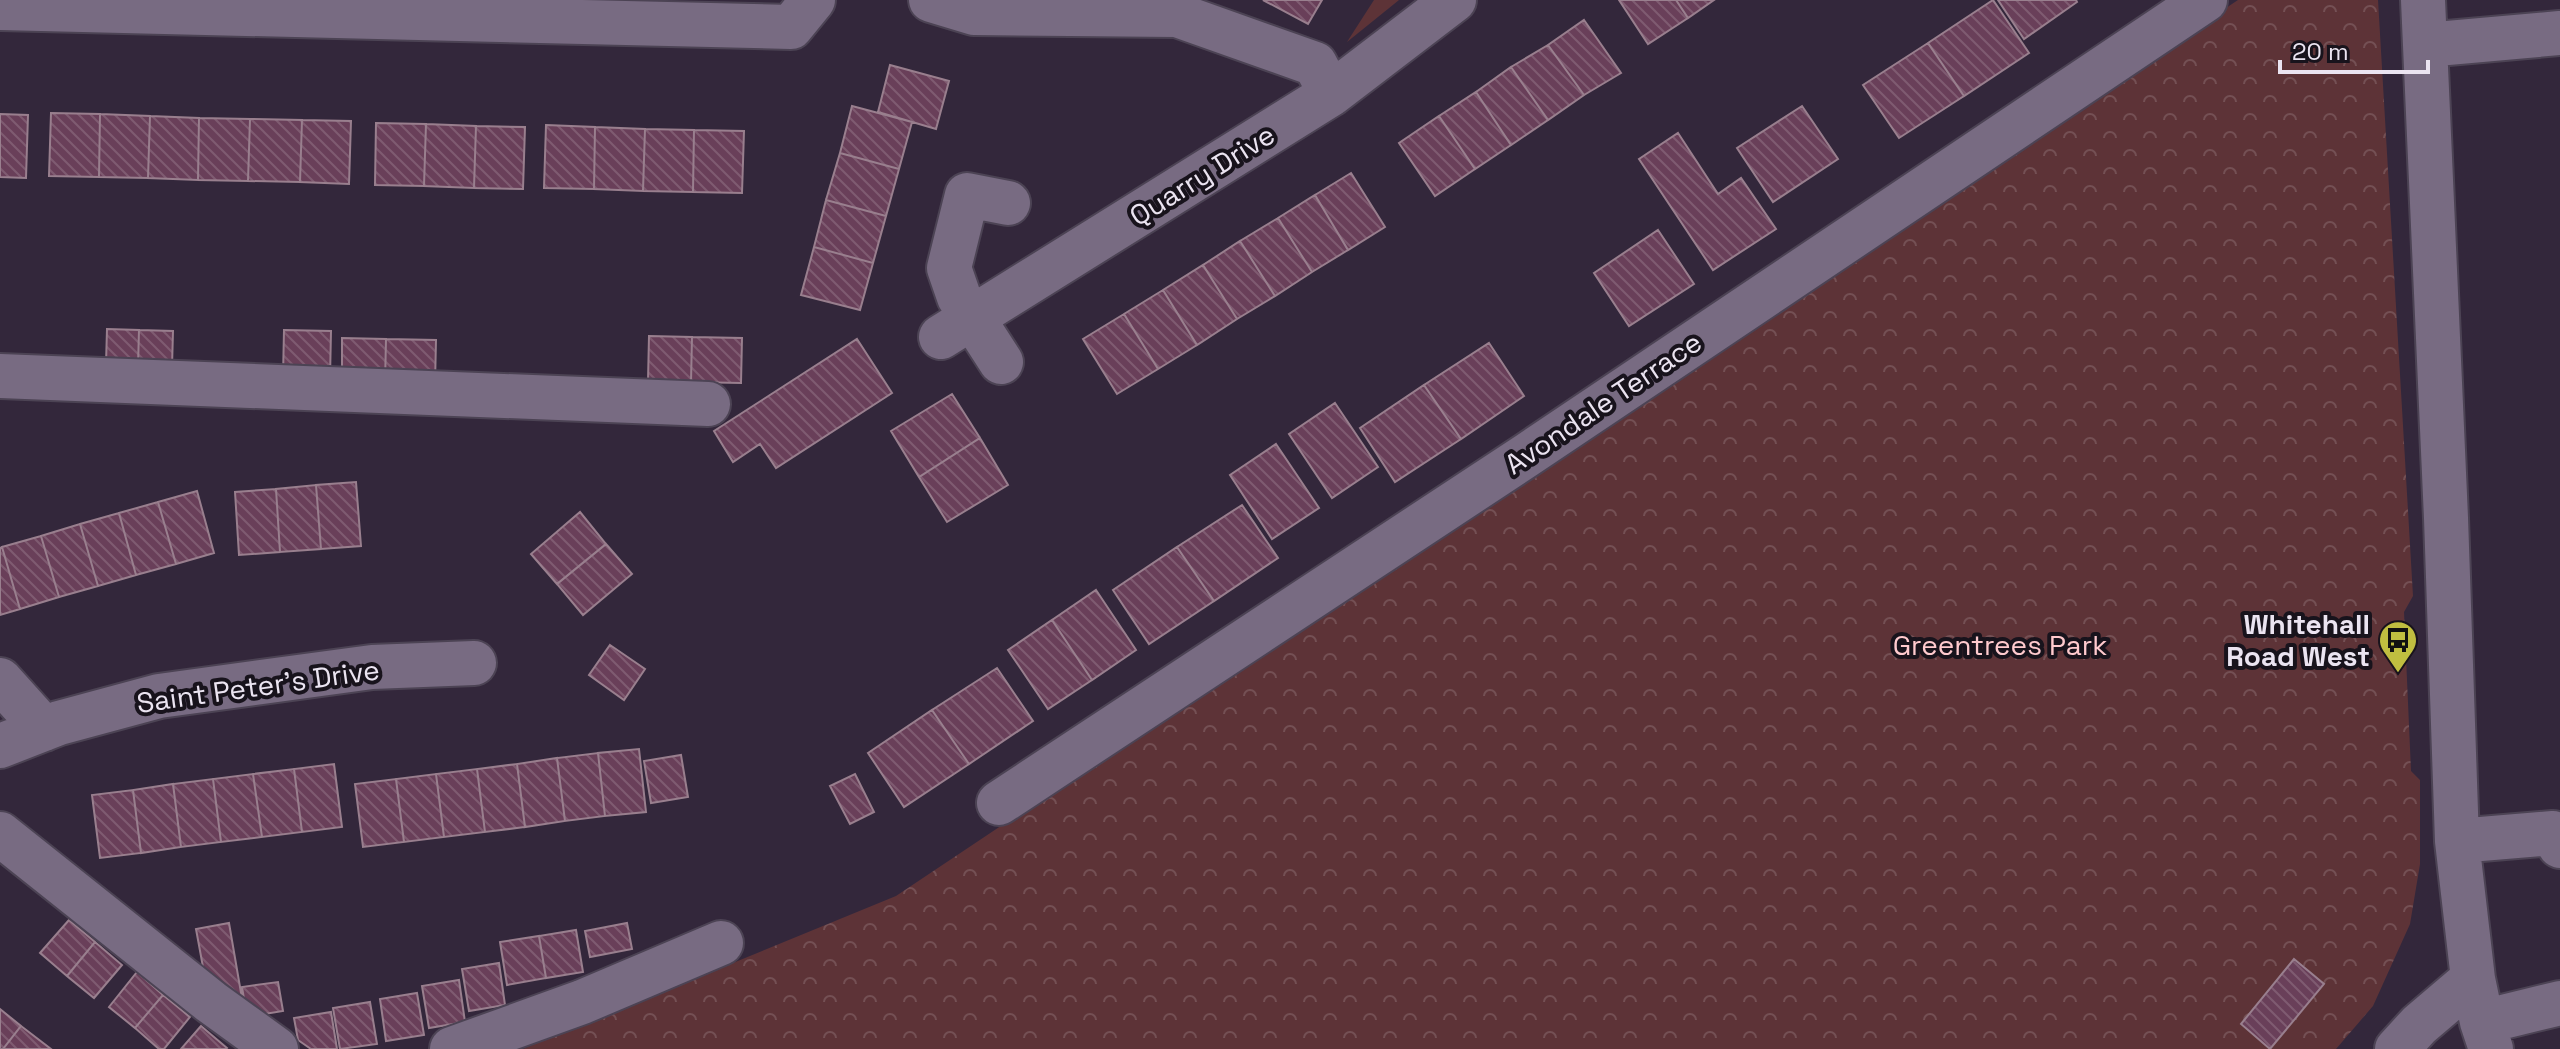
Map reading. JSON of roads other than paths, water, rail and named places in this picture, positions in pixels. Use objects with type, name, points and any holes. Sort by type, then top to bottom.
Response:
[{"type":"street","points":[[931,0],[974,13],[1177,7],[1315,64],[1331,94]]},
{"type":"street","name":"Quarry Drive","points":[[957,328],[1331,94],[1454,0]]},
{"type":"street","name":"Avondale Terrace","points":[[999,803],[1540,446],[2205,0]]},
{"type":"street","points":[[2423,0],[2457,841],[2473,979],[2486,1036],[2560,1003]]},
{"type":"street","points":[[0,8],[802,13]]},
{"type":"street","points":[[2425,45],[2560,33]]},
{"type":"street","points":[[1001,362],[957,328],[959,297],[949,268],[967,195],[1008,203]]},
{"type":"street","points":[[0,376],[708,404]]},
{"type":"street","name":"Saint Peter's Drive","points":[[0,746],[44,729],[159,696],[372,667],[474,663]]},
{"type":"street","points":[[0,680],[44,729]]},
{"type":"street","points":[[2457,841],[2553,833],[2560,846]]},
{"type":"street","points":[[0,834],[211,1002],[276,1049]]},
{"type":"street","points":[[452,1049],[582,1002],[721,943]]},
{"type":"street","points":[[2397,1049],[2419,1025],[2473,979]]},
{"type":"place","name":"Whitehall Road West","points":[[2398,674]]},
{"type":"park label","name":"Greentrees Park","points":[[2000,645]]}]
